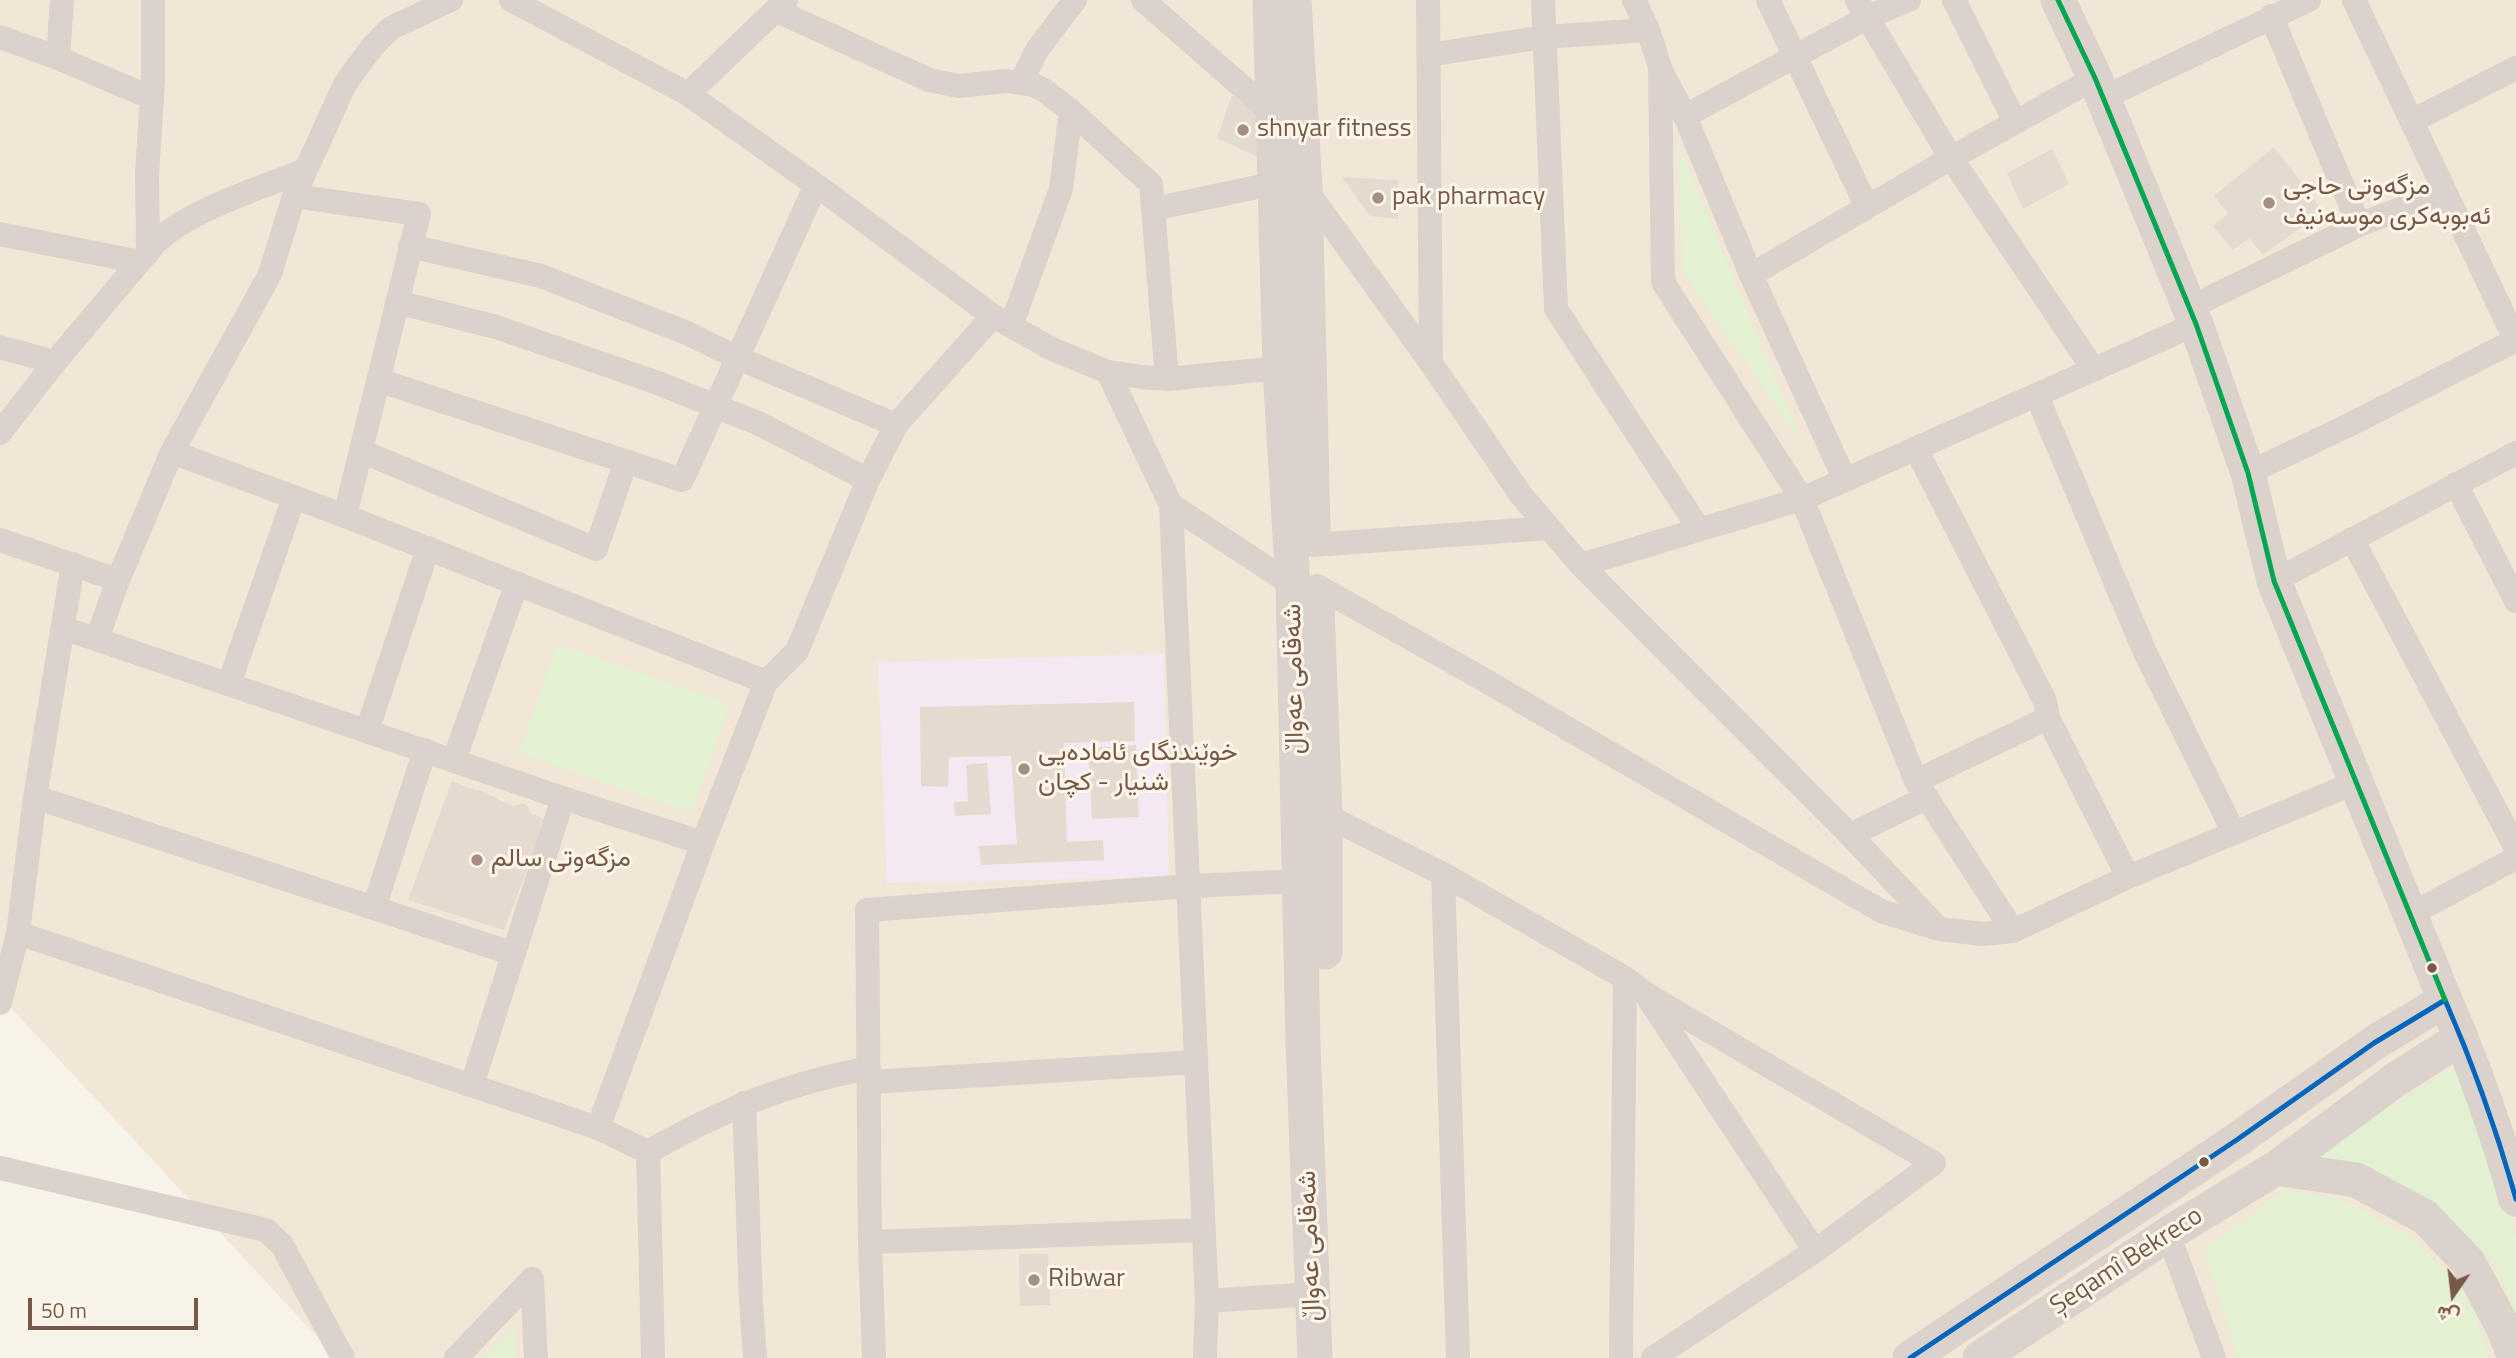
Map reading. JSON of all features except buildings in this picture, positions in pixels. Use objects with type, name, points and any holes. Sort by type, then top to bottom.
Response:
[{"type":"main road","name":"شەقامی عەواڵ","points":[[1270,0],[1287,125],[1313,545],[1305,585],[1301,881],[1303,1043],[1315,1358]]},
{"type":"main road","name":"شەقامی عەواڵ","points":[[1287,125],[1294,0]]},
{"type":"main road","points":[[2058,0],[2099,88],[2192,316],[2248,473],[2274,581],[2511,1165],[2516,1199]]},
{"type":"main road","name":"شەقامی عەواڵ","points":[[1290,185],[1280,368],[1305,585],[1325,815],[1326,1044],[1335,1358]]},
{"type":"main road","points":[[1910,1358],[2238,1139],[2374,1043],[2445,1000]]},
{"type":"main road","name":"Şeqamî Bekreco","points":[[1980,1358],[2168,1234],[2276,1167],[2395,1080],[2461,1038]]},
{"type":"main road","points":[[2374,1043],[2395,1080]]},
{"type":"main road","points":[[2276,1167],[2356,1180],[2425,1217],[2468,1262],[2503,1327],[2515,1358]]},
{"type":"street","points":[[58,58],[62,0]]},
{"type":"street","points":[[144,257],[152,98],[153,0]]},
{"type":"street","points":[[97,639],[118,580],[172,452],[270,274],[294,196],[345,84],[372,47],[391,28],[450,0]]},
{"type":"street","points":[[511,0],[542,7],[688,94],[1002,321],[1052,349],[1108,372],[1167,379],[1280,368]]},
{"type":"street","points":[[1021,82],[1037,50],[1075,0]]},
{"type":"street","points":[[1143,0],[1287,125]]},
{"type":"street","points":[[1429,0],[1431,363]]},
{"type":"street","points":[[1543,0],[1556,309],[1699,528]]},
{"type":"street","points":[[1634,0],[1648,30],[1660,67],[1685,116],[1751,275],[1845,480]]},
{"type":"street","points":[[1768,0],[1867,207]]},
{"type":"street","points":[[1685,116],[1796,57],[1863,9],[1909,0]]},
{"type":"street","points":[[1954,0],[2015,122]]},
{"type":"street","points":[[1751,275],[2015,122],[2309,0]]},
{"type":"street","points":[[2248,473],[2516,340],[2354,0]]},
{"type":"street","points":[[688,94],[781,5],[929,80],[959,86],[1021,82],[1044,90],[1151,184],[1167,379]]},
{"type":"street","points":[[1863,9],[1951,158],[2094,370]]},
{"type":"street","points":[[2271,16],[2359,225]]},
{"type":"street","points":[[1429,55],[1544,37],[1648,30]]},
{"type":"street","points":[[0,37],[58,58],[152,98]]},
{"type":"street","points":[[1660,67],[1663,282],[1802,499],[1921,790],[2013,931]]},
{"type":"street","points":[[2412,121],[2516,68]]},
{"type":"street","points":[[597,1128],[766,682],[797,651],[868,480],[896,425],[1002,321],[1061,189],[1071,111]]},
{"type":"street","points":[[0,433],[55,362],[168,231],[305,170]]},
{"type":"street","points":[[378,380],[682,480],[816,185]]},
{"type":"street","points":[[1153,209],[1290,185],[1431,363],[1521,495],[1548,528],[1581,565],[1850,835],[1939,929]]},
{"type":"street","points":[[1581,565],[1802,499],[2094,370],[2359,225],[2445,191]]},
{"type":"street","points":[[294,196],[419,214],[345,516]]},
{"type":"street","points":[[0,234],[144,257]]},
{"type":"street","points":[[410,246],[541,276],[687,333],[738,358],[896,425]]},
{"type":"street","points":[[397,303],[496,327],[658,383],[760,424],[868,480]]},
{"type":"street","points":[[0,347],[55,362]]},
{"type":"street","points":[[1108,372],[1171,505],[1190,886],[1206,1301],[1205,1358]]},
{"type":"street","points":[[2038,396],[2144,650],[2234,832]]},
{"type":"street","points":[[1916,449],[2045,701],[2048,718],[2128,877]]},
{"type":"street","points":[[361,451],[596,549],[626,461]]},
{"type":"street","points":[[172,452],[428,548],[766,682]]},
{"type":"street","points":[[2274,581],[2516,453]]},
{"type":"street","points":[[2456,484],[2516,601]]},
{"type":"street","points":[[229,684],[294,497]]},
{"type":"street","points":[[1171,505],[1305,585],[1486,681],[1881,911],[1939,929],[1983,934],[2013,931],[2128,877],[2357,782]]},
{"type":"street","points":[[1313,545],[1548,528]]},
{"type":"street","points":[[2352,539],[2516,848]]},
{"type":"street","points":[[0,540],[118,580]]},
{"type":"street","points":[[367,731],[428,548]]},
{"type":"street","points":[[0,1003],[18,933],[35,797],[73,564]]},
{"type":"street","points":[[454,760],[517,583]]},
{"type":"street","points":[[63,628],[703,843]]},
{"type":"street","points":[[1850,835],[1921,790],[2048,718]]},
{"type":"street","points":[[374,908],[425,750]]},
{"type":"street","points":[[35,797],[514,954]]},
{"type":"street","points":[[472,1085],[563,798]]},
{"type":"street","points":[[1325,815],[1443,874],[1625,978],[1646,994],[1934,1163],[1815,1251],[1653,1358]]},
{"type":"street","points":[[2411,914],[2516,858]]},
{"type":"street","points":[[1443,874],[1458,1358]]},
{"type":"street","points":[[874,1358],[870,1242],[867,910],[1190,886],[1301,881]]},
{"type":"street","points":[[18,933],[597,1128],[648,1152]]},
{"type":"street","points":[[1621,1358],[1625,978]]},
{"type":"street","points":[[1646,994],[1815,1251]]},
{"type":"street","points":[[648,1152],[714,1116],[816,1079],[1196,1062]]},
{"type":"street","points":[[744,1103],[755,1358]]},
{"type":"street","points":[[648,1152],[653,1358]]},
{"type":"street","points":[[0,1168],[266,1230],[282,1245],[343,1358]]},
{"type":"street","points":[[870,1242],[1202,1230]]},
{"type":"street","points":[[2168,1234],[2214,1358]]},
{"type":"street","points":[[456,1358],[532,1279],[537,1358]]},
{"type":"street","points":[[1206,1301],[1313,1294]]},
{"type":"shaded area","points":[[0,0],[2516,0],[2516,1358],[337,1358],[0,996]]},
{"type":"shaded area","name":"خوێندنگای ئامادەیی شنیار - کچان","points":[[1164,654],[1169,877],[887,883],[878,662]]},
{"type":"green space","points":[[1678,144],[1804,447],[1683,272]]},
{"type":"green space","points":[[557,644],[730,704],[692,813],[519,753]]},
{"type":"green space","points":[[2455,1066],[2513,1222],[2516,1237],[2516,1315],[2495,1267],[2451,1221],[2392,1181],[2312,1154]]},
{"type":"green space","points":[[2284,1190],[2343,1200],[2410,1236],[2469,1291],[2489,1358],[2238,1358],[2204,1249]]},
{"type":"green space","points":[[515,1325],[516,1358],[481,1358]]},
{"type":"transit line","points":[[2058,0],[2095,78],[2196,324],[2248,473],[2274,581],[2445,1000]]},
{"type":"transit line","points":[[1910,1358],[2238,1139],[2374,1043],[2445,1000],[2484,1098],[2516,1199]]},
{"type":"place","name":"shnyar fitness","points":[[1243,130]]},
{"type":"place","name":"pak pharmacy","points":[[1378,198]]},
{"type":"place","name":"مزگەوتی حاجی ئەبوبەکری موسەنیف","points":[[2269,203]]},
{"type":"place","name":"خوێندنگای ئامادەیی شنیار - کچان","points":[[1024,769]]},
{"type":"place","name":"مزگەوتی سالم","points":[[477,860]]},
{"type":"place","name":"Ribwar","points":[[1034,1280]]}]
